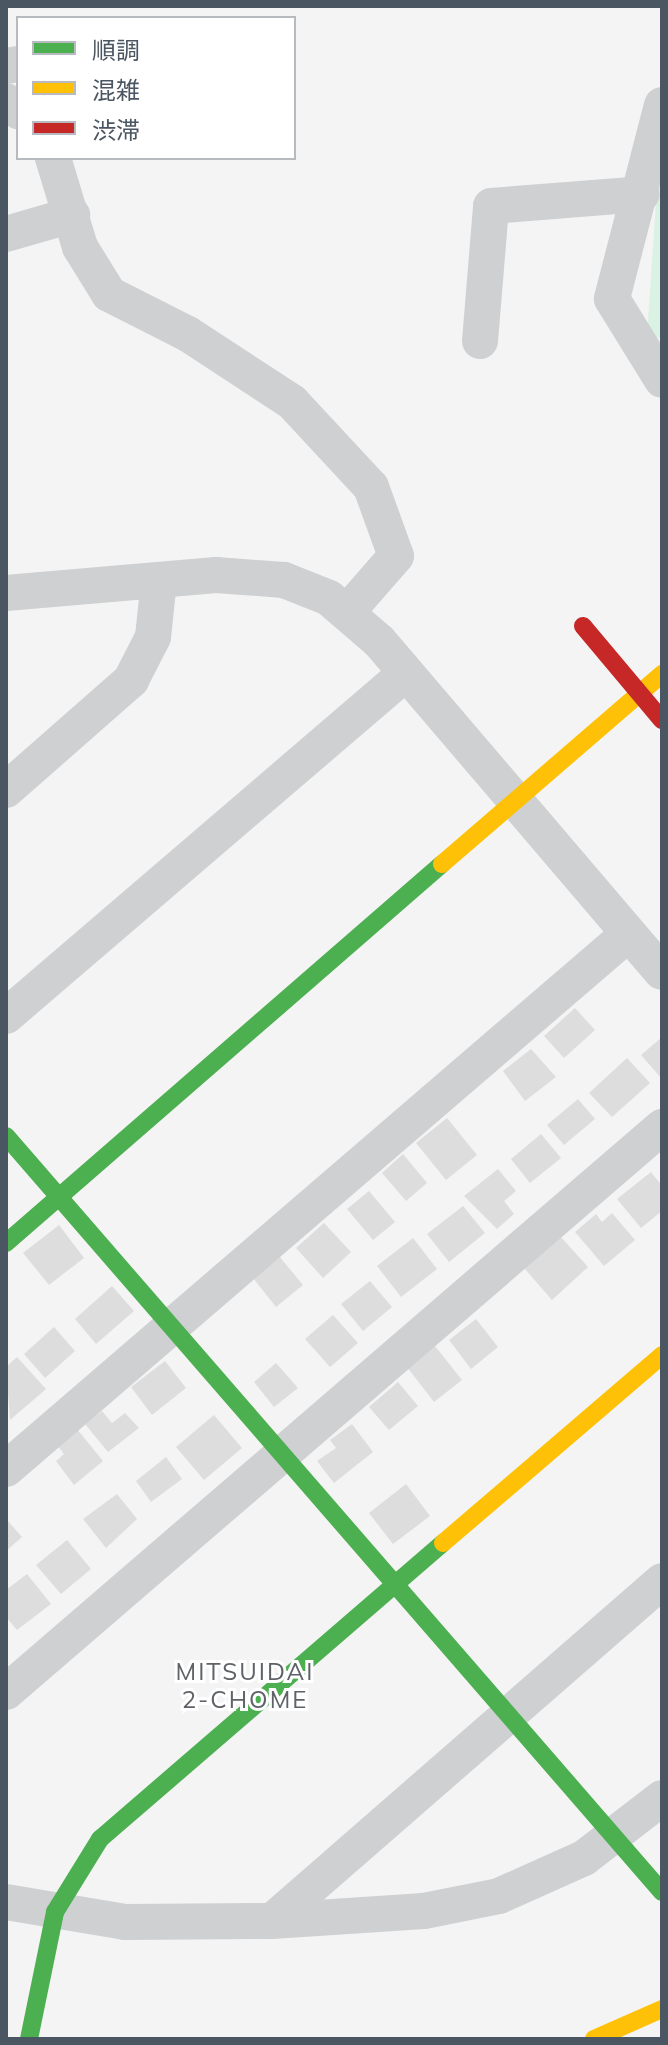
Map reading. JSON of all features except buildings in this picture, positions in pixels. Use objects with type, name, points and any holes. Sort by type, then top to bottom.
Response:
[{"type":"street","points":[[662,108],[642,194],[624,241],[612,299],[662,380]]},
{"type":"street","points":[[54,160],[80,247],[109,294],[188,334],[292,402],[371,487],[396,556],[348,611]]},
{"type":"street","points":[[480,341],[491,206],[642,194]]},
{"type":"street","points":[[6,234],[72,215]]},
{"type":"street","points":[[6,593],[159,580],[271,578],[308,587],[348,611],[406,673],[662,972]]},
{"type":"street","points":[[6,790],[131,680],[153,637],[159,580]]},
{"type":"street","points":[[583,626],[662,720]]},
{"type":"street","points":[[6,1016],[406,673]]},
{"type":"street","points":[[6,1243],[662,674]]},
{"type":"street","points":[[6,1469],[628,934]]},
{"type":"street","points":[[6,1692],[662,1127]]},
{"type":"street","points":[[6,1136],[662,1892]]},
{"type":"street","points":[[29,2039],[55,1912],[100,1839],[662,1355]]},
{"type":"street","points":[[272,1921],[662,1581]]},
{"type":"street","points":[[6,1902],[125,1922],[272,1921],[424,1911],[499,1896],[584,1858],[617,1837],[662,1798]]},
{"type":"street","points":[[594,2039],[662,2009]]},
{"type":"green space","points":[[657,187],[662,187],[662,338],[647,336]]},
{"type":"traffic: fast","points":[[6,1243],[442,864]]},
{"type":"traffic: fast","points":[[6,1136],[662,1892]]},
{"type":"traffic: fast","points":[[29,2039],[55,1912],[100,1839],[443,1543]]},
{"type":"traffic: slow","points":[[442,864],[662,674]]},
{"type":"traffic: slow","points":[[443,1543],[662,1355]]},
{"type":"traffic: slow","points":[[594,2039],[662,2009]]},
{"type":"traffic: jam","points":[[583,626],[662,720]]},
{"type":"district","name":"MITSUIDAI 2-CHOME","points":[[245,1686]]}]
